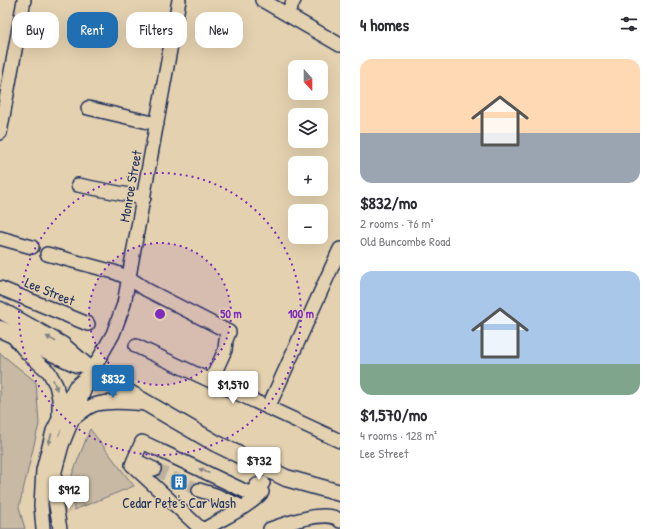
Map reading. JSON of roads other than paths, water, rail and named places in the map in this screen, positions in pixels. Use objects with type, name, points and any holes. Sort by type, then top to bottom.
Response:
[{"type":"main road","points":[[0,310],[62,345],[92,371]]},
{"type":"main road","points":[[6,332],[92,371],[215,442],[266,477],[286,478],[340,493]]},
{"type":"street","points":[[0,133],[24,0]]},
{"type":"street","name":"Monroe Street","points":[[92,371],[113,334],[124,304],[180,0]]},
{"type":"street","points":[[262,0],[340,45]]},
{"type":"street","points":[[287,14],[294,0]]},
{"type":"street","points":[[88,108],[157,124]]},
{"type":"street","points":[[78,186],[144,198]]},
{"type":"street","points":[[0,238],[32,247]]},
{"type":"street","points":[[268,408],[340,249]]},
{"type":"street","points":[[47,254],[114,272],[129,278],[147,290],[229,332],[225,350],[211,381]]},
{"type":"street","name":"Lee Street","points":[[0,288],[88,324]]},
{"type":"street","points":[[6,332],[49,372],[56,384],[59,398],[59,417]]},
{"type":"street","points":[[136,346],[340,441]]},
{"type":"street","points":[[43,529],[41,505],[43,470],[53,431],[75,387],[92,371]]},
{"type":"street","points":[[60,529],[54,494],[55,471],[62,445],[92,371]]},
{"type":"street","points":[[72,420],[86,409],[98,403],[109,402],[148,404]]},
{"type":"street","points":[[201,529],[132,465],[142,442],[252,494],[257,485],[266,477]]},
{"type":"street","points":[[134,460],[154,469]]},
{"type":"street","points":[[205,529],[258,497],[264,490],[266,477]]},
{"type":"street","points":[[199,490],[215,495],[242,507]]},
{"type":"street","points":[[270,529],[296,520],[313,517],[328,516],[337,518],[340,521]]},
{"type":"street","points":[[313,517],[320,529]]},
{"type":"tunnel","points":[[154,469],[199,490]]},
{"type":"place","name":"Cedar Pete's Car Wash","points":[[179,482]]}]
